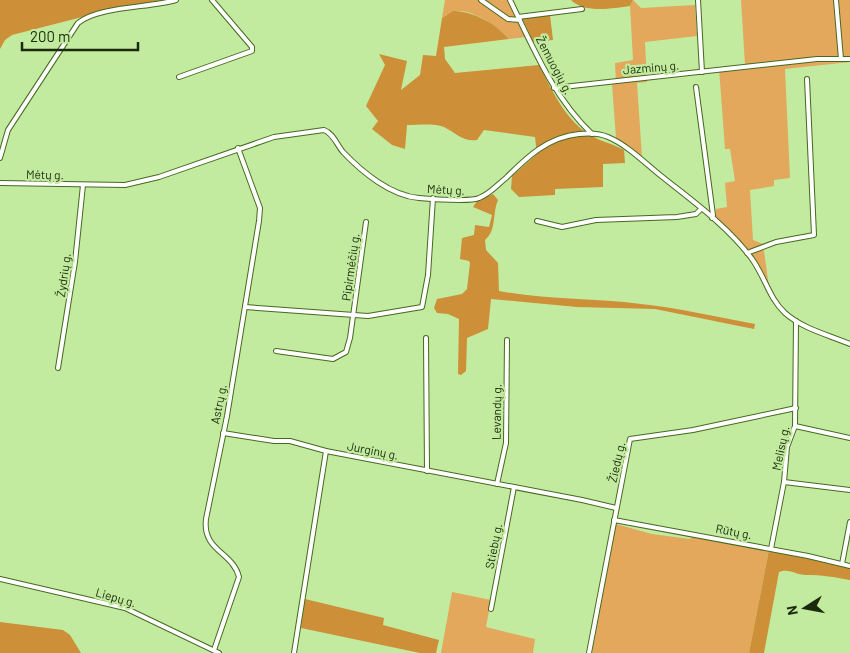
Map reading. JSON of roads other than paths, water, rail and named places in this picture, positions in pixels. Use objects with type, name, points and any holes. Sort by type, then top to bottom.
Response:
[{"type":"street","points":[[0,158],[8,130],[80,21],[125,8],[157,5],[176,0]]},
{"type":"street","points":[[179,76],[252,51],[252,47],[212,0]]},
{"type":"street","points":[[481,0],[508,19],[582,9]]},
{"type":"street","name":"Žemuogių g.","points":[[510,0],[554,88],[567,108],[592,134]]},
{"type":"street","points":[[698,0],[702,72]]},
{"type":"street","points":[[836,0],[842,59]]},
{"type":"street","name":"Jazminų g.","points":[[554,88],[817,59],[850,59]]},
{"type":"street","points":[[747,253],[776,242],[814,235],[807,78]]},
{"type":"street","points":[[696,87],[712,218]]},
{"type":"street","name":"Mėtų g.","points":[[0,183],[125,185],[274,137],[327,130],[357,166],[388,188],[414,198],[468,201],[481,198],[491,192],[533,152],[544,146],[565,137],[592,134],[616,141],[712,218],[747,253],[756,266],[772,298],[785,313],[796,321],[850,344]]},
{"type":"street","name":"Astrų g.","points":[[214,650],[239,577],[234,566],[208,539],[204,531],[245,307],[260,208],[238,148]]},
{"type":"street","name":"Žydrių g.","points":[[58,368],[75,262],[83,185]]},
{"type":"street","points":[[245,307],[368,316],[418,309],[424,304],[434,198]]},
{"type":"street","points":[[537,221],[562,227],[596,220],[678,217],[696,214],[702,210]]},
{"type":"street","name":"Pipirmėčių g.","points":[[276,351],[333,358],[340,357],[348,348],[366,222]]},
{"type":"street","name":"Melisų g.","points":[[772,549],[788,448],[795,426],[796,321]]},
{"type":"street","points":[[426,338],[427,471]]},
{"type":"street","name":"Levandų g.","points":[[497,484],[506,443],[507,340]]},
{"type":"street","name":"Žiedų g.","points":[[589,653],[630,439],[693,430],[796,408]]},
{"type":"street","points":[[795,426],[850,438]]},
{"type":"street","name":"Jurginų g.","points":[[223,433],[274,441],[290,441],[326,451],[616,508]]},
{"type":"street","points":[[294,653],[326,451]]},
{"type":"street","points":[[784,482],[850,490]]},
{"type":"street","name":"Stiebų g.","points":[[490,609],[514,487]]},
{"type":"street","name":"Rūtų g.","points":[[614,520],[772,549],[850,566]]},
{"type":"street","points":[[842,564],[850,522]]},
{"type":"street","name":"Liepų g.","points":[[0,579],[125,608],[219,653]]}]
